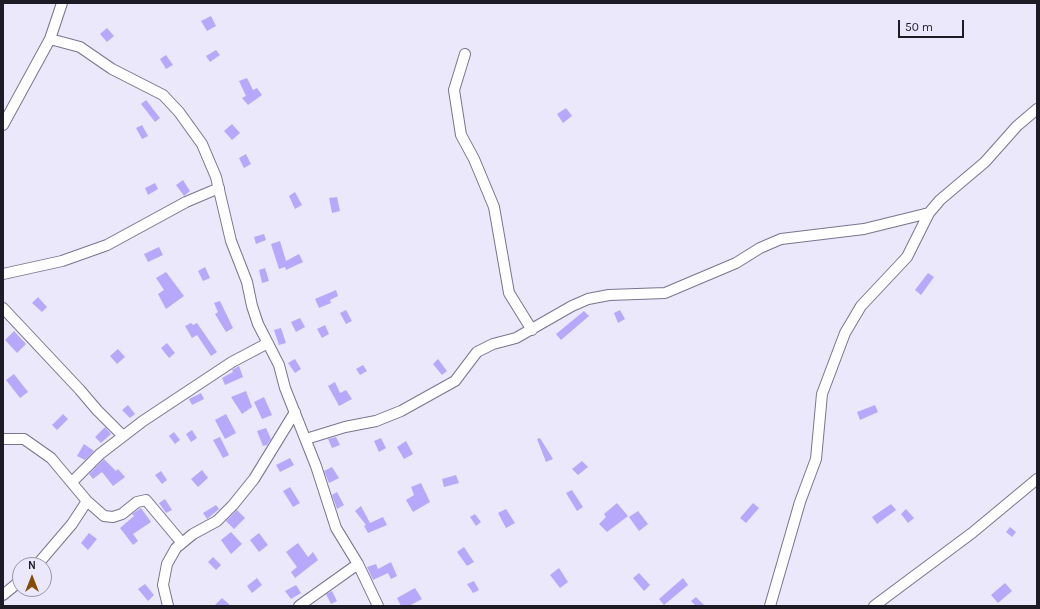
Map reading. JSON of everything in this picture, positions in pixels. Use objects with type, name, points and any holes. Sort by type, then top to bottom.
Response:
[{"type":"street","points":[[3,125],[39,63],[50,39],[62,3]]},
{"type":"street","points":[[50,39],[80,47],[112,69],[163,95],[179,112],[202,144],[219,188],[231,241],[247,282],[252,306],[279,365],[285,388],[306,439],[336,528],[358,564],[378,606]]},
{"type":"street","points":[[465,54],[454,90],[461,134],[474,159],[494,207],[509,293],[532,330]]},
{"type":"street","points":[[770,606],[800,502],[816,459],[822,394],[845,333],[861,306],[907,257],[929,213],[940,200],[985,162],[1016,126],[1037,109]]},
{"type":"street","points":[[3,274],[62,261],[107,245],[186,202],[219,188]]},
{"type":"street","points":[[306,439],[345,427],[376,421],[401,411],[455,381],[477,352],[493,344],[516,338],[572,306],[588,299],[609,295],[665,293],[679,288],[706,274],[736,263],[760,248],[781,239],[864,229],[929,213]]},
{"type":"street","points":[[3,308],[123,436]]},
{"type":"street","points":[[72,482],[100,454],[123,436],[232,362],[268,343]]},
{"type":"street","points":[[168,606],[164,585],[166,564],[176,548],[193,534],[217,521],[233,505],[254,479],[295,412]]},
{"type":"street","points":[[3,439],[15,437],[24,439],[51,458],[87,501],[104,516],[113,517],[122,514],[137,502],[146,500],[182,543]]},
{"type":"street","points":[[874,606],[972,533],[1037,479]]},
{"type":"street","points":[[44,557],[72,524],[87,501]]},
{"type":"street","points":[[299,606],[358,564]]},
{"type":"street","points":[[3,595],[12,588]]},
{"type":"building","points":[[211,16],[216,26],[207,31],[201,21]]},
{"type":"building","points":[[107,28],[114,36],[107,42],[100,34]]},
{"type":"building","points":[[216,50],[220,55],[210,62],[206,56]]},
{"type":"building","points":[[166,55],[173,65],[166,69],[160,59]]},
{"type":"building","points":[[247,78],[253,90],[257,88],[262,95],[248,105],[242,98],[246,96],[239,81]]},
{"type":"building","points":[[146,100],[160,118],[155,122],[141,104]]},
{"type":"building","points":[[566,108],[572,116],[563,123],[557,114]]},
{"type":"building","points":[[232,124],[240,133],[232,140],[224,131]]},
{"type":"building","points":[[142,125],[148,136],[142,139],[136,128]]},
{"type":"building","points":[[246,154],[251,164],[244,168],[239,158]]},
{"type":"building","points":[[183,180],[190,191],[184,196],[176,185]]},
{"type":"building","points":[[155,183],[158,189],[148,195],[145,188]]},
{"type":"building","points":[[295,192],[302,205],[295,209],[289,196]]},
{"type":"building","points":[[337,197],[340,211],[332,213],[329,198]]},
{"type":"building","points":[[264,234],[266,240],[256,244],[254,237]]},
{"type":"building","points":[[280,241],[286,261],[299,254],[303,262],[286,270],[285,267],[279,269],[271,244]]},
{"type":"building","points":[[159,247],[163,255],[148,262],[144,254]]},
{"type":"building","points":[[205,267],[210,278],[203,281],[198,271]]},
{"type":"building","points":[[265,268],[269,281],[262,283],[259,270]]},
{"type":"building","points":[[166,272],[184,296],[166,309],[158,294],[164,290],[156,278]]},
{"type":"building","points":[[928,273],[934,277],[921,295],[915,290]]},
{"type":"building","points":[[336,290],[338,296],[330,300],[331,303],[319,308],[315,299]]},
{"type":"building","points":[[38,297],[47,307],[42,312],[32,303]]},
{"type":"building","points":[[220,301],[233,328],[226,332],[215,314],[218,312],[214,303]]},
{"type":"building","points":[[346,310],[352,321],[346,324],[340,313]]},
{"type":"building","points":[[620,310],[625,319],[618,323],[614,313]]},
{"type":"building","points":[[584,311],[589,316],[561,340],[556,334]]},
{"type":"building","points":[[300,318],[305,327],[296,332],[291,322]]},
{"type":"building","points":[[191,323],[193,325],[197,323],[217,352],[211,356],[197,335],[192,338],[185,326]]},
{"type":"building","points":[[325,325],[329,334],[322,338],[317,329]]},
{"type":"building","points":[[281,328],[286,343],[279,345],[274,330]]},
{"type":"building","points":[[14,331],[26,344],[17,353],[5,340]]},
{"type":"building","points":[[167,343],[175,353],[169,358],[161,348]]},
{"type":"building","points":[[118,349],[125,357],[117,364],[110,356]]},
{"type":"building","points":[[295,359],[301,369],[295,373],[288,363]]},
{"type":"building","points":[[438,359],[447,371],[442,375],[433,364]]},
{"type":"building","points":[[363,365],[367,371],[360,375],[356,369]]},
{"type":"building","points":[[239,366],[243,377],[225,385],[222,378],[233,372],[232,370]]},
{"type":"building","points":[[14,374],[28,392],[20,398],[6,380]]},
{"type":"building","points":[[335,382],[340,393],[346,390],[352,399],[339,406],[328,386]]},
{"type":"building","points":[[246,391],[252,407],[242,414],[231,397]]},
{"type":"building","points":[[201,393],[204,399],[192,405],[189,399]]},
{"type":"building","points":[[264,397],[272,415],[262,419],[254,402]]},
{"type":"building","points":[[128,405],[135,414],[130,418],[122,410]]},
{"type":"building","points":[[875,405],[878,412],[860,420],[857,412]]},
{"type":"building","points":[[63,414],[68,419],[57,430],[52,425]]},
{"type":"building","points":[[226,414],[236,433],[225,439],[215,420]]},
{"type":"building","points":[[105,427],[111,434],[101,443],[95,437]]},
{"type":"building","points":[[266,428],[271,439],[267,445],[263,446],[257,431]]},
{"type":"building","points":[[192,430],[197,438],[191,442],[186,434]]},
{"type":"building","points":[[174,432],[180,440],[175,444],[169,436]]},
{"type":"building","points":[[220,437],[229,455],[223,458],[213,440]]},
{"type":"building","points":[[336,437],[340,445],[332,448],[328,439]]},
{"type":"building","points":[[381,438],[386,448],[379,452],[374,441]]},
{"type":"building","points":[[540,438],[553,459],[546,462],[537,439]]},
{"type":"building","points":[[406,441],[413,454],[404,459],[397,447]]},
{"type":"building","points":[[84,444],[94,451],[85,460],[77,456]]},
{"type":"building","points":[[290,458],[294,465],[280,472],[276,465]]},
{"type":"building","points":[[104,459],[116,471],[118,469],[125,477],[113,486],[102,472],[93,479],[89,474]]},
{"type":"building","points":[[582,461],[588,467],[578,475],[572,469]]},
{"type":"building","points":[[332,467],[339,478],[329,483],[324,471]]},
{"type":"building","points":[[202,470],[208,478],[198,487],[191,479]]},
{"type":"building","points":[[161,471],[167,480],[162,484],[155,475]]},
{"type":"building","points":[[456,475],[459,483],[444,487],[442,479]]},
{"type":"building","points":[[421,483],[430,502],[413,512],[406,500],[414,495],[411,487]]},
{"type":"building","points":[[290,487],[300,503],[293,507],[283,491]]},
{"type":"building","points":[[572,490],[583,507],[577,511],[566,493]]},
{"type":"building","points":[[337,492],[344,505],[337,509],[332,495]]},
{"type":"building","points":[[165,499],[172,510],[166,513],[159,503]]},
{"type":"building","points":[[617,503],[628,516],[607,532],[599,524],[606,517],[604,514]]},
{"type":"building","points":[[753,503],[759,508],[746,523],[740,518]]},
{"type":"building","points":[[891,504],[896,510],[877,524],[872,517]]},
{"type":"building","points":[[216,505],[219,509],[207,519],[203,513]]},
{"type":"building","points":[[361,506],[370,523],[383,517],[387,525],[368,533],[364,526],[366,525],[355,511]]},
{"type":"building","points":[[141,508],[151,522],[133,534],[138,541],[133,545],[120,528],[134,516],[132,514]]},
{"type":"building","points":[[506,509],[515,523],[506,528],[498,513]]},
{"type":"building","points":[[906,509],[914,518],[908,523],[901,514]]},
{"type":"building","points":[[237,510],[245,518],[234,529],[226,521]]},
{"type":"building","points":[[638,511],[648,524],[639,531],[629,517]]},
{"type":"building","points":[[475,514],[481,522],[476,526],[470,517]]},
{"type":"building","points":[[1010,527],[1016,532],[1012,537],[1006,532]]},
{"type":"building","points":[[231,532],[242,544],[231,554],[221,540]]},
{"type":"building","points":[[89,533],[97,539],[88,550],[81,543]]},
{"type":"building","points":[[259,533],[268,545],[259,552],[250,540]]},
{"type":"building","points":[[298,543],[308,557],[313,552],[318,560],[295,578],[291,572],[297,567],[286,552]]},
{"type":"building","points":[[464,547],[474,562],[467,566],[457,552]]},
{"type":"building","points":[[213,557],[221,565],[216,570],[208,562]]},
{"type":"building","points":[[391,562],[397,576],[391,579],[388,573],[373,580],[367,567],[376,564],[378,569]]},
{"type":"building","points":[[559,568],[568,582],[560,588],[550,575]]},
{"type":"building","points":[[639,573],[650,585],[644,591],[633,578]]},
{"type":"building","points":[[257,578],[262,585],[252,593],[247,586]]},
{"type":"building","points":[[683,578],[688,585],[664,605],[659,599]]},
{"type":"building","points":[[474,581],[479,590],[473,593],[467,584]]},
{"type":"building","points":[[1005,583],[1012,591],[998,603],[991,595]]},
{"type":"building","points":[[145,584],[154,595],[148,601],[138,589]]},
{"type":"building","points":[[296,585],[301,593],[291,599],[285,591]]},
{"type":"building","points":[[415,588],[422,599],[409,606],[401,606],[397,598]]},
{"type":"building","points":[[332,591],[337,601],[331,604],[326,594]]},
{"type":"building","points":[[696,597],[705,606],[696,606],[691,601]]},
{"type":"building","points":[[222,598],[231,606],[214,606]]}]
